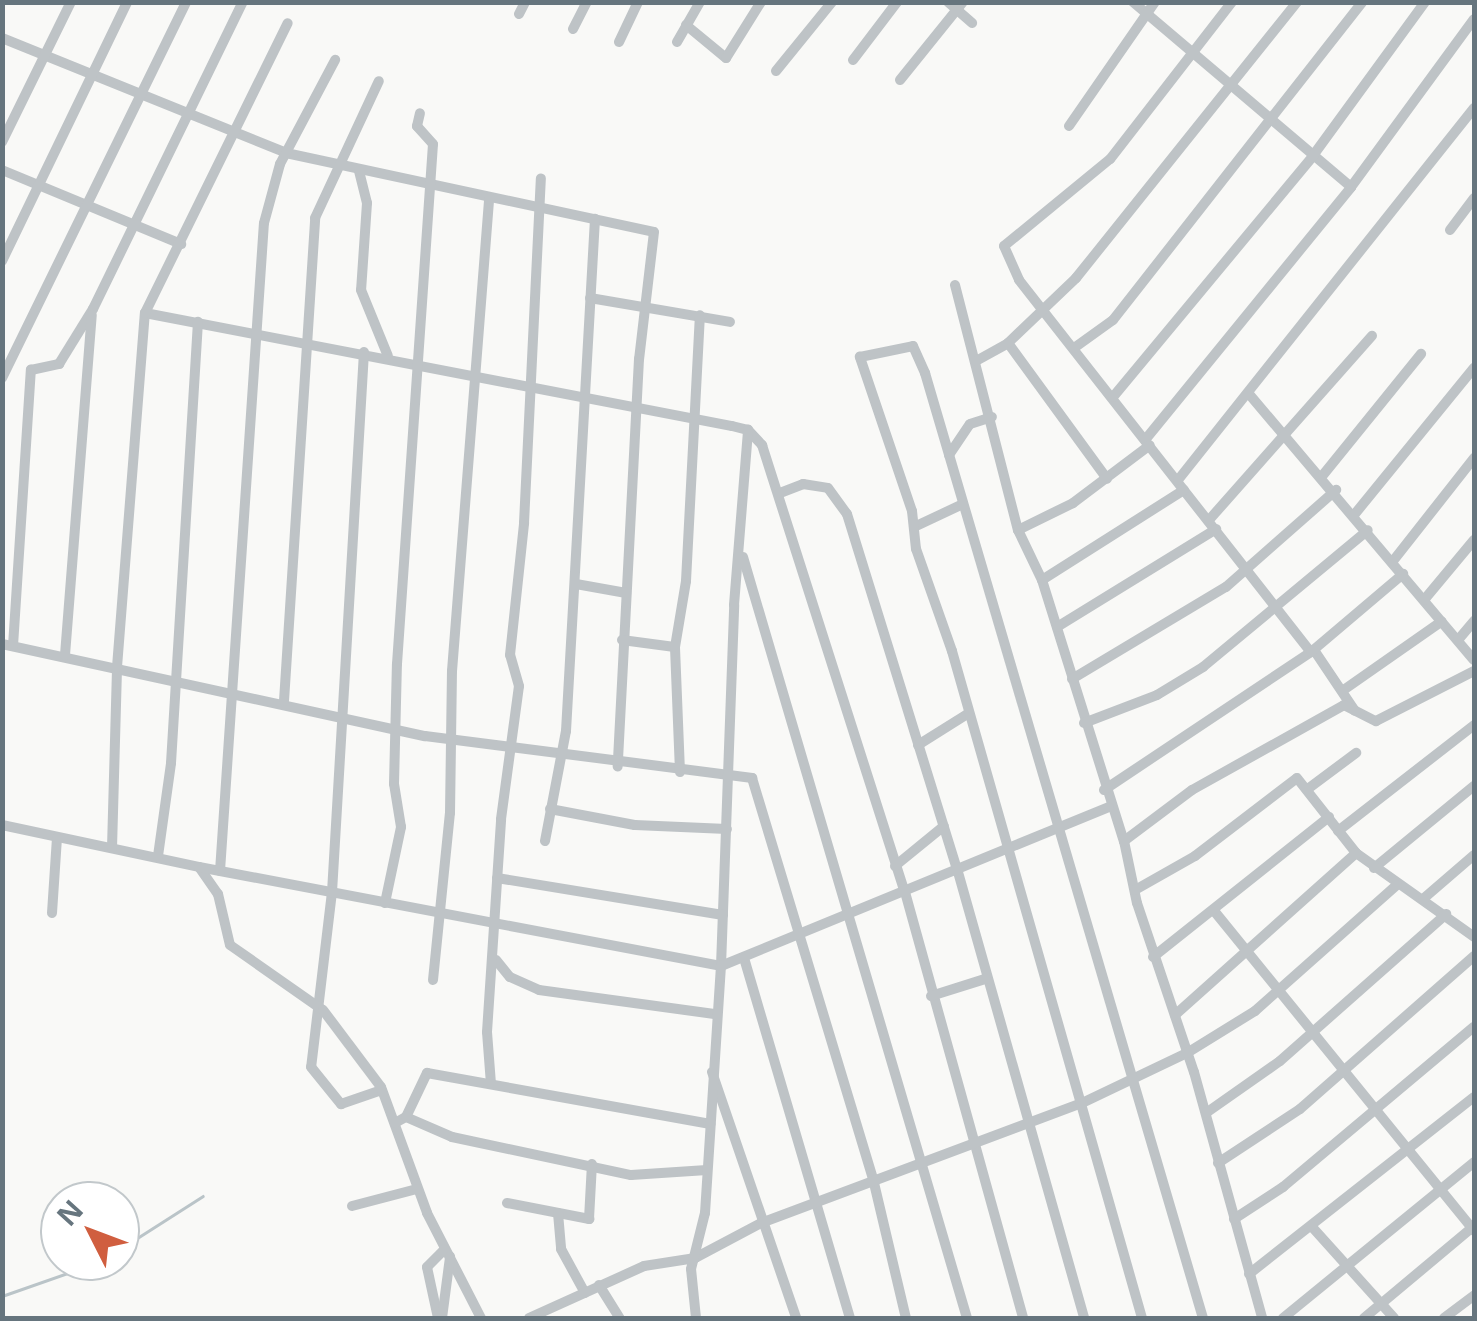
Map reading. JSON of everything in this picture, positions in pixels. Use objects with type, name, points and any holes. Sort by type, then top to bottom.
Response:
[{"type":"street","points":[[2,142],[71,2]]},
{"type":"street","points":[[2,261],[43,186],[127,2]]},
{"type":"street","points":[[2,378],[143,97],[186,2]]},
{"type":"street","points":[[242,2],[93,309],[59,364],[36,366],[29,376],[8,645],[284,701],[425,736],[453,736],[618,766],[752,780],[874,1183],[906,1318]]},
{"type":"street","points":[[519,14],[525,2]]},
{"type":"street","points":[[573,29],[586,2]]},
{"type":"street","points":[[619,42],[638,2]]},
{"type":"street","points":[[676,42],[700,2]]},
{"type":"street","points":[[686,25],[726,58],[761,2]]},
{"type":"street","points":[[776,71],[832,2]]},
{"type":"street","points":[[853,60],[897,2]]},
{"type":"street","points":[[1134,2],[1272,118],[1312,157],[1351,186]]},
{"type":"street","points":[[1069,126],[1155,2]]},
{"type":"street","points":[[1232,2],[1110,159],[1004,246],[1044,311],[1345,690],[1355,711]]},
{"type":"street","points":[[976,361],[1008,343],[1044,311],[1232,88],[1297,2]]},
{"type":"street","points":[[1074,348],[1114,320],[1362,2]]},
{"type":"street","points":[[1113,397],[1312,157],[1424,2]]},
{"type":"street","points":[[900,80],[956,5],[972,23]]},
{"type":"street","points":[[1018,530],[1107,478],[1148,443],[1351,186],[1474,19]]},
{"type":"street","points":[[112,848],[117,667],[146,313],[288,23]]},
{"type":"street","points":[[2,38],[286,153],[359,172],[654,232],[644,306],[622,640],[618,766]]},
{"type":"street","points":[[220,870],[264,223],[286,153],[334,60]]},
{"type":"street","points":[[284,701],[315,218],[335,166],[379,81]]},
{"type":"street","points":[[1042,580],[1181,485],[1474,108]]},
{"type":"street","points":[[385,903],[401,827],[394,784],[433,139],[417,126],[420,113]]},
{"type":"street","points":[[2,170],[181,244]]},
{"type":"street","points":[[359,172],[367,203],[361,290],[388,356]]},
{"type":"street","points":[[491,1084],[487,1032],[508,748],[519,686],[510,655],[524,524],[527,386],[540,178]]},
{"type":"street","points":[[433,980],[453,736],[473,375],[489,198]]},
{"type":"street","points":[[1450,230],[1474,198]]},
{"type":"street","points":[[545,841],[559,756],[576,584],[595,218]]},
{"type":"street","points":[[955,285],[1018,530],[1042,580],[1109,807],[1124,842],[1153,958],[1206,1113],[1262,1318]]},
{"type":"street","points":[[590,298],[730,322]]},
{"type":"street","points":[[64,655],[93,309]]},
{"type":"street","points":[[146,313],[388,356],[585,402],[748,430],[769,456],[905,892],[1023,1318]]},
{"type":"street","points":[[680,772],[675,647],[686,582],[700,315]]},
{"type":"street","points":[[158,856],[176,680],[198,322]]},
{"type":"street","points":[[1057,627],[1212,524],[1372,336]]},
{"type":"street","points":[[1008,343],[1107,478]]},
{"type":"street","points":[[1142,1318],[1010,849],[860,356],[916,348],[1134,1078],[1153,1168],[1202,1318]]},
{"type":"street","points":[[364,352],[332,892],[322,1010],[311,1066],[323,1089],[342,1104],[382,1090]]},
{"type":"street","points":[[1323,476],[1421,354]]},
{"type":"street","points":[[1354,515],[1474,368]]},
{"type":"street","points":[[1249,394],[1336,490],[1474,660]]},
{"type":"street","points":[[949,455],[970,424],[992,417]]},
{"type":"street","points":[[696,1318],[695,1258],[708,1170],[748,430]]},
{"type":"street","points":[[1392,561],[1474,458]]},
{"type":"street","points":[[780,493],[817,485],[842,502],[958,872],[985,979],[1084,1318]]},
{"type":"street","points":[[1072,679],[1250,569],[1336,490]]},
{"type":"street","points":[[914,527],[963,504]]},
{"type":"street","points":[[1084,722],[1157,694],[1280,608],[1368,530]]},
{"type":"street","points":[[1424,600],[1474,540]]},
{"type":"street","points":[[742,551],[967,1318]]},
{"type":"street","points":[[1104,790],[1312,651],[1403,574]]},
{"type":"street","points":[[576,584],[626,593]]},
{"type":"street","points":[[1458,640],[1474,620]]},
{"type":"street","points":[[1345,690],[1442,621]]},
{"type":"street","points":[[622,640],[675,647]]},
{"type":"street","points":[[1124,842],[1228,769],[1344,706],[1376,721],[1474,671]]},
{"type":"street","points":[[918,745],[969,713]]},
{"type":"street","points":[[1338,831],[1474,725]]},
{"type":"street","points":[[1309,788],[1356,753]]},
{"type":"street","points":[[1134,890],[1195,856],[1297,778],[1309,788],[1356,853],[1474,937]]},
{"type":"street","points":[[1374,868],[1474,786]]},
{"type":"street","points":[[2,824],[199,867],[720,966],[958,872],[1109,807]]},
{"type":"street","points":[[550,809],[635,825],[727,830]]},
{"type":"street","points":[[1153,958],[1216,912],[1329,817]]},
{"type":"street","points":[[895,866],[944,826]]},
{"type":"street","points":[[52,913],[57,838]]},
{"type":"street","points":[[1175,1015],[1356,853]]},
{"type":"street","points":[[1423,899],[1474,855]]},
{"type":"street","points":[[199,867],[218,894],[226,936],[237,954],[322,1010],[401,1120],[417,1189],[481,1318]]},
{"type":"street","points":[[497,878],[723,915]]},
{"type":"street","points":[[530,1318],[644,1266],[695,1258],[761,1223],[874,1183],[1028,1118],[1080,1104],[1187,1052],[1280,991],[1397,885]]},
{"type":"street","points":[[1216,912],[1474,1228],[1364,1318]]},
{"type":"street","points":[[1206,1113],[1244,1090],[1446,914]]},
{"type":"street","points":[[1464,927],[1474,919]]},
{"type":"street","points":[[1218,1163],[1276,1128],[1474,956]]},
{"type":"street","points":[[744,958],[850,1318]]},
{"type":"street","points":[[495,960],[510,977],[538,990],[714,1014]]},
{"type":"street","points":[[931,996],[985,979]]},
{"type":"street","points":[[1234,1219],[1378,1110],[1474,1026]]},
{"type":"street","points":[[712,1071],[796,1318]]},
{"type":"street","points":[[401,1120],[427,1074],[710,1124]]},
{"type":"street","points":[[1250,1274],[1474,1097]]},
{"type":"street","points":[[401,1120],[452,1136],[644,1176],[708,1170]]},
{"type":"street","points":[[1283,1318],[1474,1162]]},
{"type":"street","points":[[507,1203],[590,1217],[592,1164]]},
{"type":"street","points":[[352,1206],[417,1189]]},
{"type":"street","points":[[558,1213],[561,1249],[585,1293]]},
{"type":"street","points":[[1313,1228],[1394,1318]]},
{"type":"street","points":[[440,1318],[427,1267],[447,1253]]},
{"type":"street","points":[[440,1318],[447,1253]]},
{"type":"street","points":[[599,1285],[620,1318]]},
{"type":"street","points":[[1444,1318],[1474,1294]]},
{"type":"waterway","points":[[140,1236],[203,1196]]},
{"type":"waterway","points":[[2,1296],[45,1281]]}]
